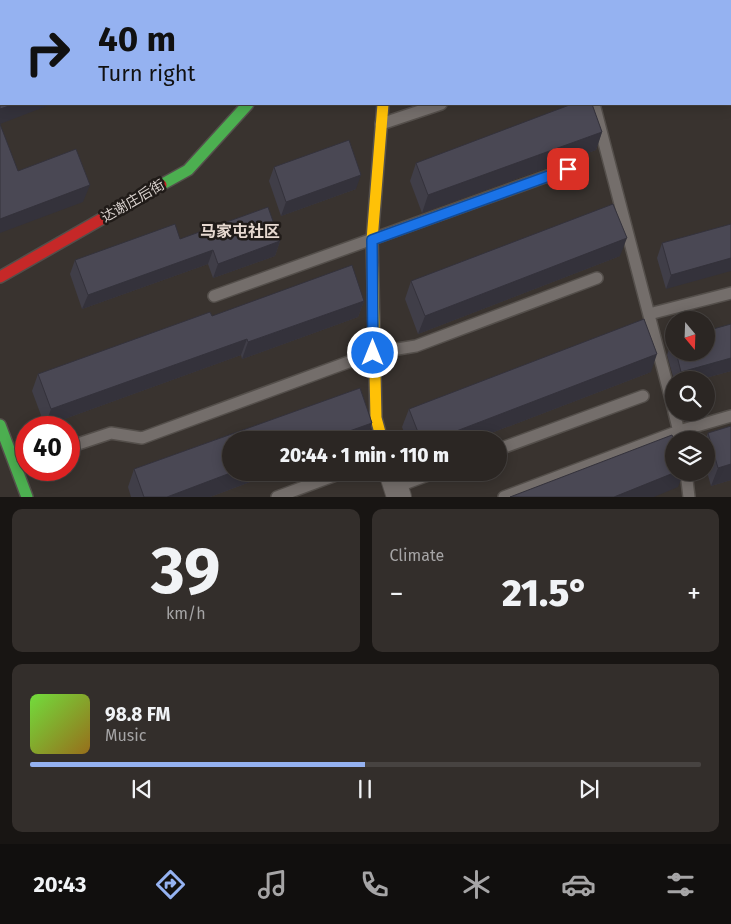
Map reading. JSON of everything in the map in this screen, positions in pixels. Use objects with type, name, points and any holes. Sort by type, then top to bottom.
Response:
[{"type":"street","name":"达谢庄后街","points":[[0,276],[188,170],[247,105]]},
{"type":"street","points":[[380,431],[376,418],[373,353],[372,240],[383,105]]},
{"type":"street","points":[[0,425],[15,452]]},
{"type":"street","points":[[24,481],[27,496]]},
{"type":"lane","points":[[381,124],[438,105]]},
{"type":"lane","points":[[594,105],[665,377]]},
{"type":"lane","points":[[214,296],[568,169]]},
{"type":"lane","points":[[80,443],[111,432],[142,438],[373,353],[416,346],[597,278]]},
{"type":"lane","points":[[649,314],[731,293]]},
{"type":"lane","points":[[507,446],[643,396]]},
{"type":"lane","points":[[691,431],[731,416]]},
{"type":"lane","points":[[504,496],[665,440]]},
{"type":"lane","points":[[277,496],[319,481]]},
{"type":"lane","points":[[395,485],[408,481]]},
{"type":"lane","points":[[687,481],[688,496]]},
{"type":"building","points":[[0,105],[12,105],[0,109]]},
{"type":"building","points":[[569,105],[592,105],[602,132],[428,195],[416,163]]},
{"type":"building","points":[[0,124],[18,171],[76,149],[90,185],[0,219]]},
{"type":"building","points":[[349,140],[361,175],[286,202],[274,167]]},
{"type":"building","points":[[613,204],[627,238],[425,316],[411,281]]},
{"type":"building","points":[[268,207],[280,241],[218,264],[213,250],[88,295],[75,260],[175,224],[180,239]]},
{"type":"building","points":[[731,224],[731,258],[671,275],[662,243]]},
{"type":"building","points":[[352,265],[364,301],[248,342],[247,339],[51,409],[38,374],[210,312],[212,316]]},
{"type":"building","points":[[644,319],[657,354],[456,431],[418,431],[409,409]]},
{"type":"building","points":[[731,324],[731,358],[681,371],[678,361],[715,361],[715,328]]},
{"type":"building","points":[[360,388],[372,423],[349,431],[240,431]]},
{"type":"building","points":[[731,426],[731,464],[718,468],[715,458],[715,431]]},
{"type":"building","points":[[222,437],[222,476],[167,497],[144,497],[134,469]]},
{"type":"building","points":[[665,438],[665,476],[614,497],[510,497]]},
{"type":"traffic: fast","points":[[161,185],[188,170],[247,105]]},
{"type":"traffic: fast","points":[[0,425],[27,497]]},
{"type":"traffic: slow","points":[[380,431],[376,418],[372,240],[383,105]]},
{"type":"traffic: jam","points":[[0,277],[161,185]]},
{"type":"district","name":"马家屯社区","points":[[240,231]]},
{"type":"route","points":[[373,353],[372,240],[568,169]]}]
